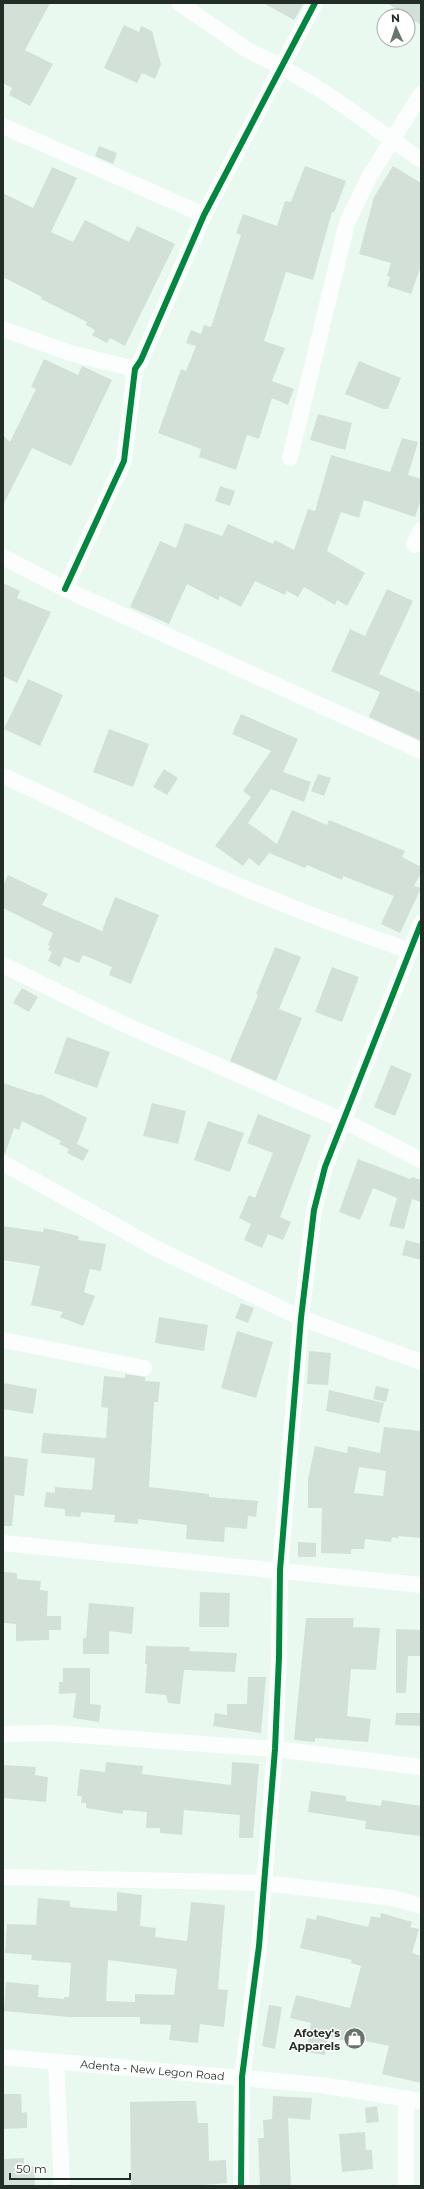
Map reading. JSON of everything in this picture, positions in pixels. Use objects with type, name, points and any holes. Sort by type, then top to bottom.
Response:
[{"type":"street","points":[[179,3],[249,51],[282,67],[393,139],[421,160]]},
{"type":"street","points":[[65,588],[124,461],[135,370],[141,360],[204,215],[315,3]]},
{"type":"street","points":[[290,458],[347,223],[369,177],[421,94]]},
{"type":"street","points":[[3,126],[204,215]]},
{"type":"street","points":[[3,329],[70,353],[107,364],[135,370]]},
{"type":"street","points":[[414,545],[421,530]]},
{"type":"street","points":[[3,557],[65,588],[421,751]]},
{"type":"street","points":[[3,776],[193,866],[278,902],[410,951]]},
{"type":"street","points":[[241,2186],[242,2077],[259,1946],[275,1749],[279,1657],[280,1570],[301,1318],[314,1210],[325,1167],[421,923]]},
{"type":"street","points":[[3,965],[121,1023],[344,1121],[421,1160]]},
{"type":"street","points":[[3,1163],[157,1249],[301,1318],[421,1362]]},
{"type":"street","points":[[3,1340],[144,1368]]},
{"type":"street","points":[[3,1543],[421,1585]]},
{"type":"street","points":[[3,1734],[50,1733],[275,1749],[421,1767]]},
{"type":"street","points":[[3,1877],[264,1883],[393,1898],[421,1906]]},
{"type":"street","name":"Adenta - New Legon Road","points":[[3,2057],[242,2077],[413,2099]]},
{"type":"street","points":[[56,2062],[62,2186]]},
{"type":"street","points":[[406,2186],[413,2099]]},
{"type":"building","points":[[3,3],[50,3],[25,50],[53,64],[30,106],[9,95],[12,88],[3,83]]},
{"type":"building","points":[[263,3],[304,3],[294,20]]},
{"type":"building","points":[[387,3],[421,3],[421,25],[416,22],[416,8],[395,8]]},
{"type":"building","points":[[124,25],[139,32],[141,26],[152,31],[161,64],[155,79],[142,73],[137,83],[104,68]]},
{"type":"building","points":[[99,146],[117,153],[113,164],[95,156]]},
{"type":"building","points":[[305,166],[346,181],[334,213],[332,212],[313,280],[286,272],[264,341],[285,348],[272,381],[294,389],[288,405],[272,398],[259,439],[247,435],[236,470],[199,457],[201,449],[158,433],[181,369],[186,371],[196,346],[186,343],[191,330],[201,334],[204,325],[211,327],[241,235],[236,233],[243,214],[277,226],[285,201],[291,202]]},
{"type":"building","points":[[393,166],[421,183],[421,266],[411,294],[387,286],[390,277],[387,276],[391,263],[359,254],[374,197]]},
{"type":"building","points":[[52,167],[77,178],[51,232],[73,242],[85,220],[129,242],[137,226],[175,244],[125,346],[110,338],[107,343],[92,335],[95,330],[86,325],[87,322],[41,299],[42,297],[3,277],[3,193],[33,208]]},
{"type":"building","points":[[44,359],[78,375],[82,366],[112,380],[71,466],[32,448],[3,505],[3,435],[10,442],[36,389],[31,387]]},
{"type":"building","points":[[359,361],[401,378],[388,409],[383,409],[345,394]]},
{"type":"building","points":[[318,414],[352,423],[345,450],[310,440]]},
{"type":"building","points":[[402,438],[418,442],[408,475],[421,479],[421,499],[415,517],[364,500],[359,518],[341,512],[327,551],[365,573],[347,606],[337,600],[335,605],[304,587],[298,597],[287,591],[285,595],[255,581],[241,607],[220,596],[218,600],[187,584],[169,624],[130,607],[160,541],[176,548],[185,523],[222,536],[228,524],[273,544],[275,540],[294,550],[308,509],[315,511],[331,455],[390,472]]},
{"type":"building","points":[[220,486],[235,491],[230,506],[215,501]]},
{"type":"building","points":[[3,583],[20,591],[17,598],[51,612],[17,683],[3,676]]},
{"type":"building","points":[[387,589],[413,601],[379,674],[421,693],[421,741],[369,717],[380,692],[331,671],[350,629],[365,636]]},
{"type":"building","points":[[28,679],[63,695],[40,746],[4,729]]},
{"type":"building","points":[[241,714],[298,739],[283,772],[311,782],[304,802],[271,789],[248,823],[277,844],[292,810],[327,825],[329,820],[405,851],[402,857],[421,867],[421,873],[414,886],[421,888],[400,933],[381,924],[394,896],[343,876],[342,880],[307,865],[305,868],[269,853],[259,866],[249,858],[243,866],[215,846],[251,797],[243,791],[271,751],[232,734]]},
{"type":"building","points":[[109,729],[149,744],[133,787],[93,772]]},
{"type":"building","points":[[164,769],[178,778],[167,795],[153,787]]},
{"type":"building","points":[[318,774],[331,778],[324,796],[311,791]]},
{"type":"building","points":[[8,875],[48,894],[42,905],[102,931],[115,897],[159,915],[131,984],[109,975],[112,967],[83,955],[79,963],[64,957],[60,967],[48,961],[52,952],[48,950],[50,946],[48,945],[53,933],[3,908],[3,886]]},
{"type":"building","points":[[275,947],[301,957],[279,1009],[302,1018],[276,1081],[230,1061],[258,995],[256,994]]},
{"type":"building","points":[[332,967],[359,977],[342,1022],[315,1012]]},
{"type":"building","points":[[22,988],[38,997],[29,1012],[13,1003]]},
{"type":"building","points":[[67,1037],[110,1052],[97,1088],[54,1073]]},
{"type":"building","points":[[391,1065],[412,1074],[395,1116],[374,1107]]},
{"type":"building","points":[[3,1083],[39,1095],[40,1094],[87,1118],[77,1144],[89,1150],[83,1161],[67,1153],[69,1149],[59,1144],[61,1141],[22,1121],[19,1130],[14,1128],[5,1154],[3,1154]]},
{"type":"building","points":[[152,1103],[186,1111],[178,1144],[143,1136]]},
{"type":"building","points":[[258,1114],[311,1135],[280,1217],[291,1222],[283,1240],[268,1234],[262,1248],[244,1240],[251,1224],[239,1218],[249,1195],[255,1198],[273,1153],[247,1143]]},
{"type":"building","points":[[208,1121],[244,1133],[230,1172],[194,1160]]},
{"type":"building","points":[[358,1159],[410,1179],[412,1177],[421,1180],[421,1202],[412,1199],[404,1229],[389,1226],[397,1198],[373,1188],[360,1220],[339,1212]]},
{"type":"building","points":[[3,1226],[43,1232],[44,1228],[79,1236],[78,1240],[106,1244],[101,1271],[90,1269],[84,1292],[95,1296],[83,1326],[60,1317],[63,1312],[31,1305],[40,1266],[3,1260]]},
{"type":"building","points":[[406,1240],[421,1244],[421,1260],[402,1255]]},
{"type":"building","points":[[241,1303],[254,1308],[248,1323],[235,1318]]},
{"type":"building","points":[[159,1317],[208,1325],[204,1351],[155,1343]]},
{"type":"building","points":[[237,1331],[273,1342],[256,1398],[221,1388]]},
{"type":"building","points":[[309,1351],[331,1353],[328,1385],[307,1384]]},
{"type":"building","points":[[125,1374],[145,1377],[145,1381],[160,1382],[158,1402],[154,1402],[149,1487],[209,1494],[209,1497],[258,1501],[256,1517],[248,1516],[247,1529],[225,1527],[224,1542],[186,1539],[187,1525],[138,1519],[138,1524],[114,1522],[115,1515],[81,1512],[80,1517],[65,1516],[65,1509],[44,1507],[46,1492],[55,1493],[55,1487],[92,1490],[95,1458],[41,1453],[43,1433],[106,1438],[108,1408],[101,1407],[104,1376],[125,1378]]},
{"type":"building","points":[[3,1383],[37,1389],[33,1414],[3,1409]]},
{"type":"building","points":[[376,1386],[389,1389],[386,1402],[373,1399]]},
{"type":"building","points":[[329,1390],[384,1403],[379,1423],[326,1411]]},
{"type":"building","points":[[384,1427],[421,1431],[421,1538],[399,1536],[398,1538],[392,1537],[391,1542],[365,1539],[364,1549],[351,1549],[351,1554],[321,1553],[322,1508],[308,1508],[308,1479],[315,1446],[347,1453],[348,1446],[380,1453]],"holes":[[[359,1467],[386,1471],[383,1496],[354,1493]]]},
{"type":"building","points":[[3,1456],[28,1459],[24,1496],[15,1495],[12,1526],[3,1526]]},
{"type":"building","points":[[298,1542],[316,1543],[316,1557],[298,1557]]},
{"type":"building","points":[[3,1572],[17,1573],[17,1579],[41,1581],[40,1590],[48,1591],[47,1616],[61,1616],[61,1630],[49,1630],[49,1640],[16,1641],[16,1624],[3,1623]]},
{"type":"building","points":[[200,1592],[230,1593],[229,1627],[199,1627]]},
{"type":"building","points":[[89,1603],[134,1607],[132,1634],[109,1631],[109,1654],[83,1654],[83,1638],[86,1638]]},
{"type":"building","points":[[306,1618],[354,1618],[353,1627],[380,1628],[376,1670],[351,1669],[347,1716],[371,1719],[368,1742],[315,1738],[315,1742],[294,1740]]},
{"type":"building","points":[[396,1629],[421,1630],[421,1656],[408,1656],[406,1693],[396,1693]]},
{"type":"building","points":[[146,1646],[190,1647],[189,1651],[237,1653],[235,1672],[184,1670],[180,1704],[168,1703],[166,1695],[145,1693],[147,1664],[145,1664]]},
{"type":"building","points":[[63,1668],[90,1668],[90,1704],[101,1705],[99,1722],[73,1718],[76,1693],[59,1694],[59,1682],[63,1682]]},
{"type":"building","points":[[248,1677],[266,1677],[261,1733],[213,1726],[215,1713],[227,1715],[227,1704],[247,1704]]},
{"type":"building","points":[[396,1713],[421,1713],[421,1726],[395,1725]]},
{"type":"building","points":[[106,1762],[143,1766],[142,1774],[231,1785],[232,1762],[259,1764],[253,1838],[239,1838],[240,1815],[184,1810],[182,1835],[160,1833],[160,1828],[146,1828],[147,1812],[123,1810],[123,1814],[86,1808],[86,1803],[81,1803],[82,1796],[77,1796],[80,1769],[105,1772]]},
{"type":"building","points":[[3,1765],[36,1767],[35,1775],[48,1777],[46,1802],[3,1798]]},
{"type":"building","points":[[311,1791],[346,1796],[346,1801],[381,1806],[382,1800],[421,1806],[421,1836],[365,1829],[366,1821],[308,1812]]},
{"type":"building","points":[[117,1892],[142,1895],[140,1926],[156,1928],[155,1937],[187,1941],[191,1902],[225,1905],[218,1989],[228,1990],[224,2027],[200,2024],[198,2043],[169,2040],[171,2025],[140,2024],[140,2017],[68,2017],[4,2011],[6,1982],[39,1985],[38,1997],[64,1999],[64,1997],[69,1997],[71,1963],[31,1960],[32,1955],[5,1953],[7,1924],[36,1925],[38,1898],[70,1901],[70,1907],[117,1911]],"holes":[[[108,1960],[177,1969],[174,1995],[135,1994],[135,2002],[106,2001]]]},
{"type":"building","points":[[381,1913],[412,1922],[410,1927],[419,1929],[412,1953],[421,1956],[421,2083],[382,2074],[389,2046],[357,2039],[356,2043],[328,2037],[325,2055],[306,2052],[311,2023],[290,2018],[296,1995],[350,2008],[361,1966],[351,1963],[352,1960],[300,1948],[307,1918],[316,1920],[317,1915],[368,1927],[371,1916],[380,1918]]},
{"type":"building","points":[[269,2005],[282,2007],[275,2049],[262,2046]]},
{"type":"building","points":[[4,2094],[21,2094],[22,2113],[27,2112],[27,2128],[3,2129]]},
{"type":"building","points":[[273,2096],[312,2098],[310,2120],[288,2118],[291,2186],[260,2186],[258,2138],[264,2138],[263,2120],[272,2119]]},
{"type":"building","points":[[196,2101],[198,2123],[208,2123],[209,2161],[226,2160],[227,2183],[193,2186],[131,2186],[130,2102]]},
{"type":"building","points":[[377,2106],[379,2122],[366,2123],[365,2108]]},
{"type":"building","points":[[365,2132],[366,2150],[372,2150],[373,2169],[342,2172],[339,2134]]},
{"type":"building","points":[[24,2158],[24,2166],[34,2166],[35,2186],[3,2186],[3,2159]]},
{"type":"cycle path","points":[[65,589],[124,461],[135,369],[141,360],[204,215],[315,3]]},
{"type":"cycle path","points":[[241,2186],[242,2077],[259,1946],[275,1749],[279,1657],[280,1570],[301,1318],[314,1210],[325,1167],[421,923]]},
{"type":"place","name":"Afotey's Apparels","points":[[355,2039]]}]
